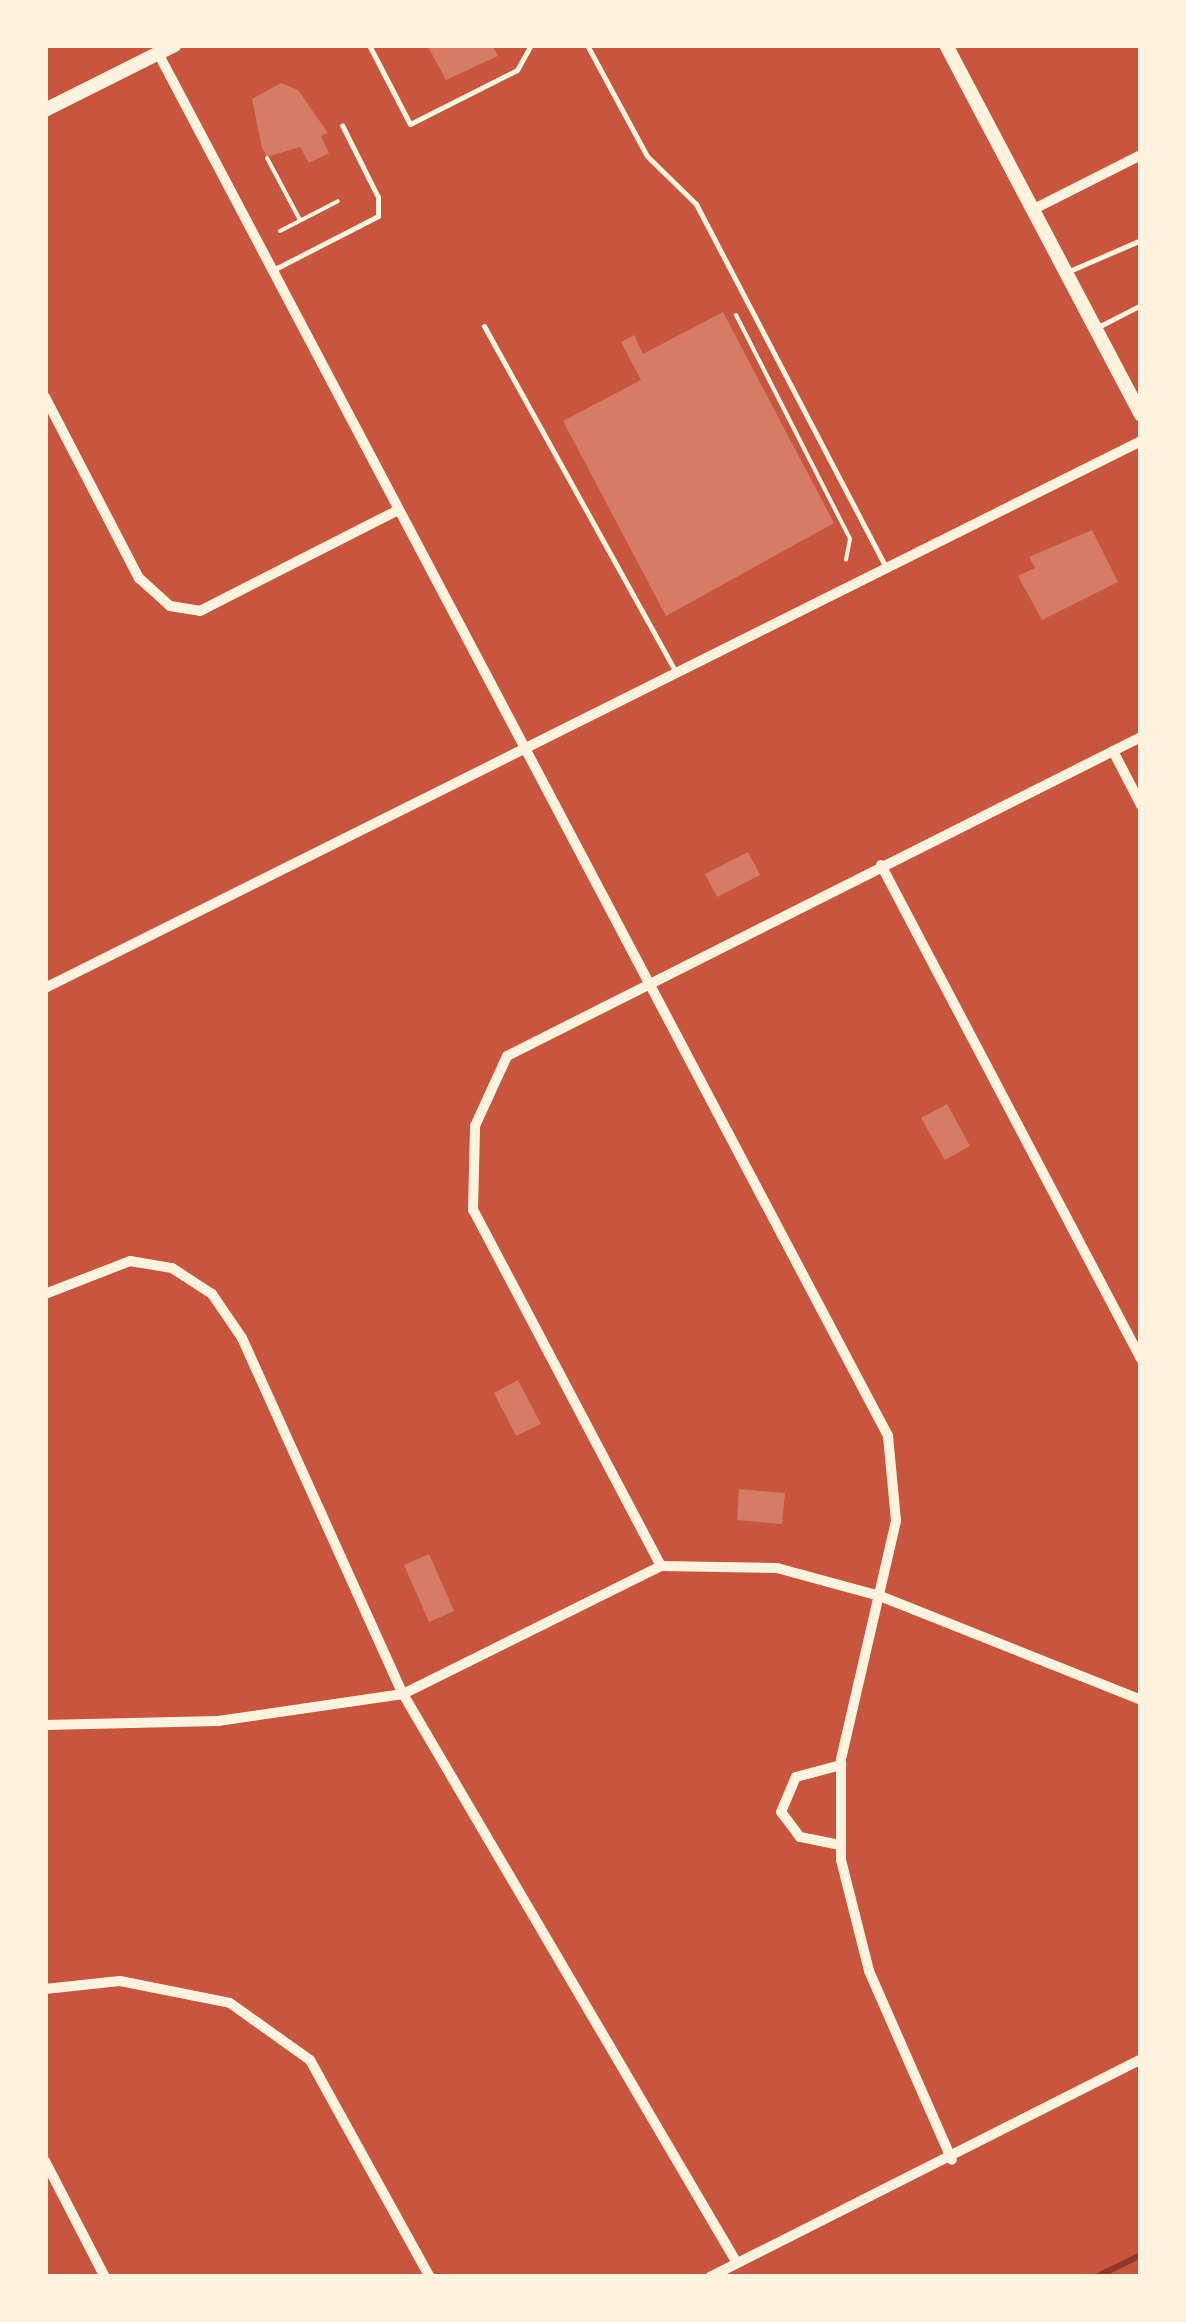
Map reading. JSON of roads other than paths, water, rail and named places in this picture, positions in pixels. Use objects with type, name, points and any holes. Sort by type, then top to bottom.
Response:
[{"type":"street","points":[[45,110],[175,45]]},
{"type":"street","points":[[946,45],[1141,415]]},
{"type":"street","points":[[158,54],[522,750],[888,1436],[896,1521],[841,1765],[840,1845],[868,1971],[952,2160]]},
{"type":"street","points":[[1032,210],[1141,155]]},
{"type":"street","points":[[45,397],[139,578],[170,606],[200,611],[398,510]]},
{"type":"street","points":[[45,988],[1141,441]]},
{"type":"street","points":[[661,1566],[473,1210],[475,1126],[508,1056],[647,981],[1141,737]]},
{"type":"street","points":[[1113,751],[1141,805]]},
{"type":"street","points":[[881,865],[1141,1359]]},
{"type":"street","points":[[45,1294],[130,1261],[172,1268],[212,1294],[242,1338],[403,1694],[737,2263]]},
{"type":"street","points":[[45,1726],[218,1720],[403,1694],[661,1566],[777,1568],[880,1596],[1141,1700]]},
{"type":"street","points":[[840,1845],[800,1837],[780,1812],[796,1777],[841,1765]]},
{"type":"street","points":[[45,1989],[120,1981],[230,2003],[310,2060],[430,2277]]},
{"type":"street","points":[[710,2277],[952,2160],[1141,2058]]},
{"type":"street","points":[[45,2161],[105,2277]]},
{"type":"lane","points":[[369,45],[410,124],[517,70],[531,45]]},
{"type":"lane","points":[[587,45],[647,156],[696,204],[886,568]]},
{"type":"lane","points":[[273,271],[378,216],[378,196],[342,125]]},
{"type":"lane","points":[[1066,272],[1141,240]]},
{"type":"lane","points":[[1095,328],[1141,305]]},
{"type":"lane","points":[[484,326],[677,674]]},
{"type":"waterway","points":[[1096,2277],[1141,2255]]}]
